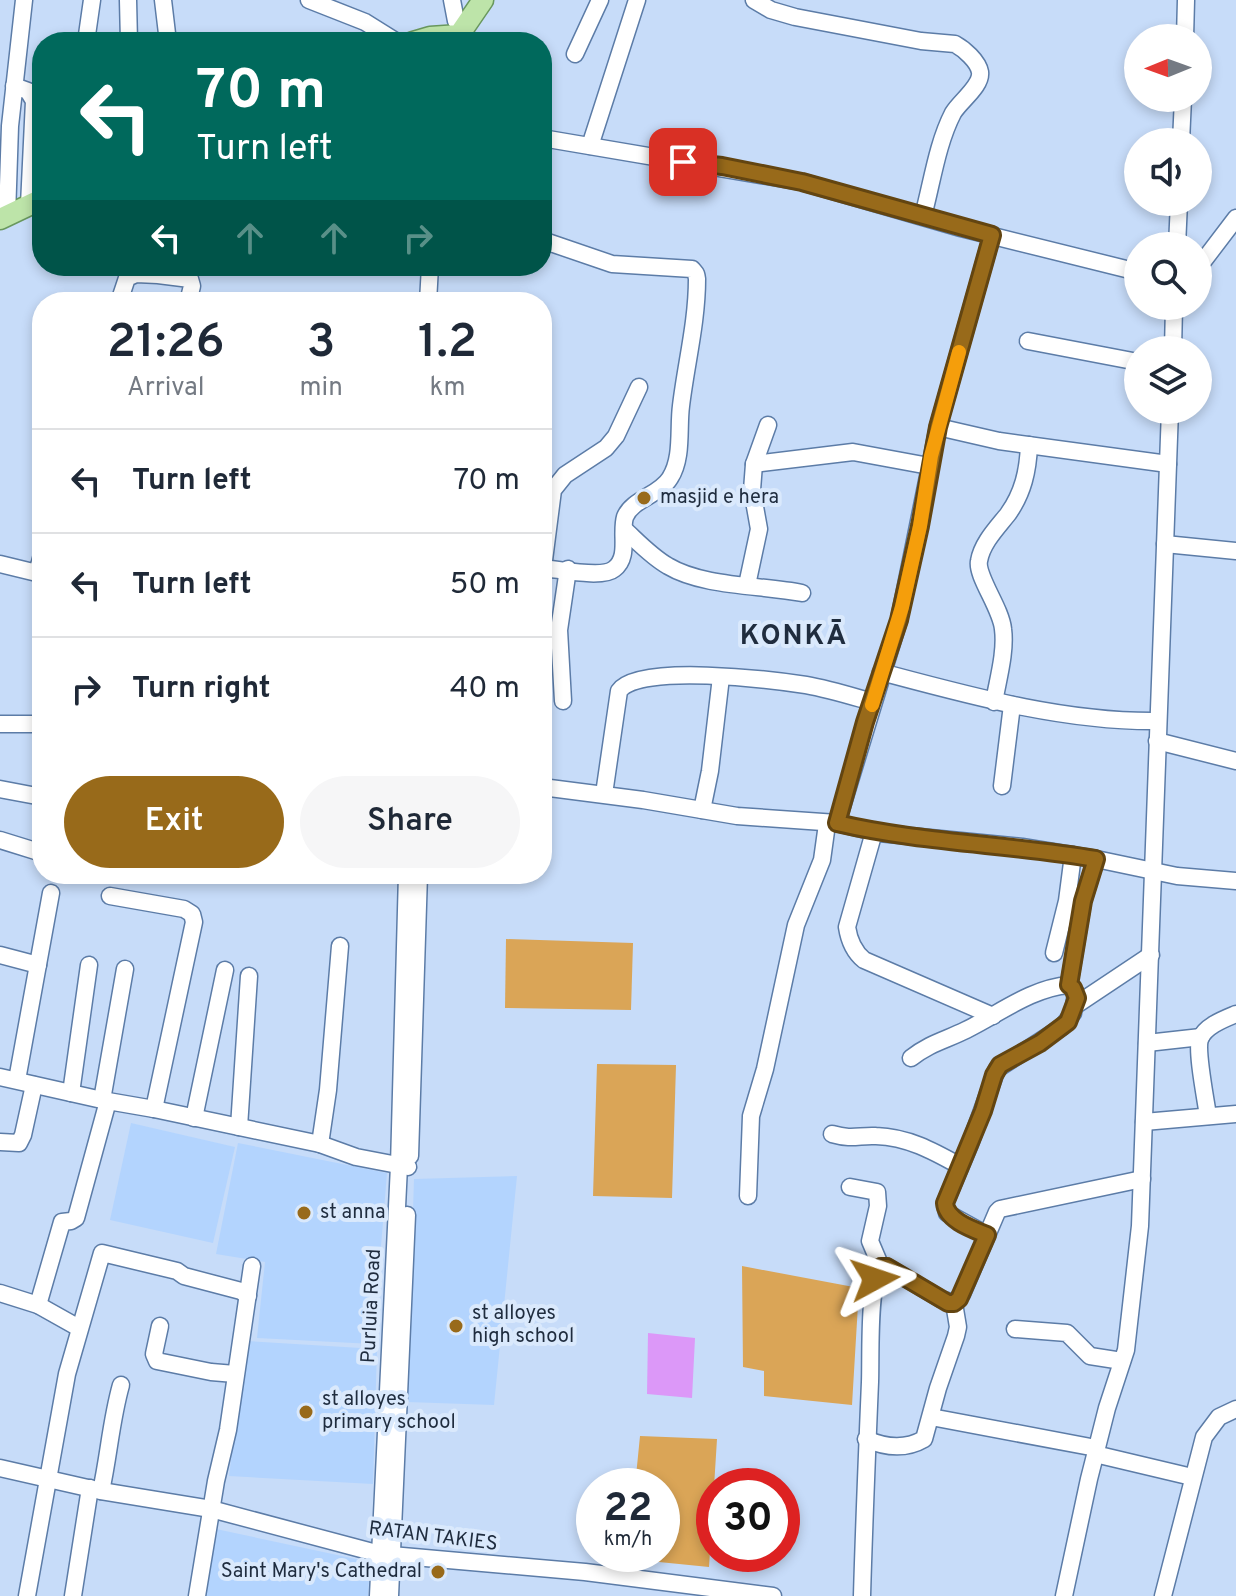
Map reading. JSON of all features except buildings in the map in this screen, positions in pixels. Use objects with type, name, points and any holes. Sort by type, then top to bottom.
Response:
[{"type":"main road","points":[[454,32],[469,0]]},
{"type":"main road","points":[[456,32],[483,0]]},
{"type":"main road","points":[[3,217],[32,204]]},
{"type":"street","points":[[3,217],[9,93],[24,0]]},
{"type":"street","points":[[87,32],[92,0]]},
{"type":"street","points":[[128,0],[129,32]]},
{"type":"street","points":[[163,0],[167,32]]},
{"type":"street","points":[[309,0],[365,22],[381,32]]},
{"type":"street","points":[[452,0],[453,32]]},
{"type":"street","points":[[575,54],[600,0]]},
{"type":"street","points":[[590,146],[637,0]]},
{"type":"street","points":[[754,0],[771,10],[795,17],[921,41],[955,44],[978,66],[977,83],[959,104],[944,135],[923,216]]},
{"type":"street","points":[[1185,24],[1186,0]]},
{"type":"street","points":[[9,93],[28,91],[32,98]]},
{"type":"street","points":[[552,140],[722,166],[802,182],[1124,268]]},
{"type":"street","points":[[1212,250],[1236,218]]},
{"type":"street","points":[[748,1196],[751,1116],[765,1069],[796,925],[822,860],[906,590],[938,427],[992,235]]},
{"type":"street","points":[[552,243],[612,264],[688,268],[697,274],[675,466],[665,485],[632,507],[626,515],[622,557],[616,568],[604,573],[552,568]]},
{"type":"street","points":[[166,276],[190,279],[190,292]]},
{"type":"street","points":[[1028,341],[1124,359]]},
{"type":"street","points":[[552,498],[553,490],[565,475],[606,448],[616,436],[639,387]]},
{"type":"street","points":[[1064,1596],[1096,1451],[1126,1350],[1140,1226],[1169,424]]},
{"type":"street","points":[[747,585],[759,529],[752,490],[754,464],[768,425]]},
{"type":"street","points":[[938,427],[1029,445],[1168,464]]},
{"type":"street","points":[[994,702],[1003,629],[996,604],[978,564],[1026,480],[1029,445]]},
{"type":"street","points":[[754,464],[853,452],[929,466]]},
{"type":"street","points":[[625,530],[661,562],[677,571],[802,593]]},
{"type":"street","points":[[1165,544],[1236,551]]},
{"type":"street","points":[[0,564],[32,572]]},
{"type":"street","points":[[563,701],[559,630],[568,569]]},
{"type":"street","points":[[881,672],[994,702],[1103,718],[1157,721]]},
{"type":"street","points":[[604,794],[617,699],[623,686],[643,677],[721,677],[808,686],[872,702]]},
{"type":"street","points":[[702,810],[710,771],[721,677]]},
{"type":"street","points":[[1002,786],[1012,705]]},
{"type":"street","points":[[0,724],[32,724]]},
{"type":"street","points":[[1157,741],[1236,761]]},
{"type":"street","points":[[552,788],[702,810],[1073,855],[1153,872],[1236,881]]},
{"type":"street","points":[[0,789],[32,795]]},
{"type":"street","points":[[874,832],[847,927],[854,948],[864,960],[993,1016]]},
{"type":"street","points":[[0,840],[32,850]]},
{"type":"street","points":[[1054,953],[1067,901],[1073,855]]},
{"type":"street","points":[[1069,985],[1083,901],[1096,859]]},
{"type":"street","name":"Purluia Road","points":[[404,1167],[407,884]]},
{"type":"street","name":"Purluia Road","points":[[390,1596],[386,1555],[418,884]]},
{"type":"street","points":[[17,1080],[51,893]]},
{"type":"street","points":[[110,896],[184,909],[192,914],[194,922],[154,1109]]},
{"type":"street","points":[[320,1144],[328,1090],[340,946]]},
{"type":"street","points":[[0,955],[38,965]]},
{"type":"street","points":[[1076,1005],[1151,955]]},
{"type":"street","points":[[71,1093],[89,965]]},
{"type":"street","points":[[38,1305],[61,1224],[76,1218],[105,1101],[125,969]]},
{"type":"street","points":[[194,1118],[225,970]]},
{"type":"street","points":[[239,1127],[249,976]]},
{"type":"street","points":[[911,1058],[936,1041],[962,1032],[1036,993],[1069,985]]},
{"type":"street","points":[[987,1235],[956,1219],[944,1208],[997,1069],[1062,1027],[1076,1005],[1076,993],[1069,985]]},
{"type":"street","points":[[1208,1116],[1199,1050],[1201,1037],[1212,1026],[1236,1014]]},
{"type":"street","points":[[1147,1043],[1201,1037]]},
{"type":"street","points":[[0,1077],[320,1144],[356,1157],[404,1167]]},
{"type":"street","points":[[0,1142],[19,1143],[34,1085]]},
{"type":"street","points":[[1144,1122],[1236,1114]]},
{"type":"street","points":[[832,1134],[855,1139],[875,1135],[912,1142],[960,1166]]},
{"type":"street","points":[[954,1303],[962,1294],[1000,1209],[1142,1179]]},
{"type":"street","points":[[850,1187],[877,1192],[878,1206],[870,1241],[881,1267],[875,1279],[872,1306],[862,1596]]},
{"type":"street","points":[[27,1596],[67,1374],[102,1253],[177,1271],[248,1296]]},
{"type":"street","points":[[197,1596],[228,1430],[252,1266]]},
{"type":"street","points":[[881,1267],[893,1270],[941,1299],[954,1303]]},
{"type":"street","points":[[0,1293],[38,1305],[79,1328]]},
{"type":"street","points":[[866,1439],[891,1447],[924,1439],[958,1327],[954,1303]]},
{"type":"street","points":[[160,1326],[154,1354],[157,1361],[235,1374]]},
{"type":"street","points":[[1015,1329],[1067,1333],[1090,1356],[1122,1361]]},
{"type":"street","points":[[73,1596],[96,1489],[109,1457],[109,1434],[121,1385]]},
{"type":"street","points":[[1163,1596],[1204,1437],[1219,1417],[1236,1409]]},
{"type":"street","points":[[931,1417],[1096,1451],[1192,1477]]},
{"type":"street","name":"RATAN TAKIES","points":[[0,1468],[211,1509],[386,1555],[585,1572],[773,1596]]},
{"type":"street","name":"Purluia Road","points":[[378,1596],[386,1555]]},
{"type":"shaded area","points":[[506,939],[633,943],[631,1010],[505,1008]]},
{"type":"shaded area","points":[[597,1064],[676,1065],[672,1198],[593,1196]]},
{"type":"shaded area","points":[[131,1123],[235,1147],[213,1243],[110,1220]]},
{"type":"shaded area","name":"st anna","points":[[238,1143],[387,1173],[373,1344],[257,1338],[265,1262],[216,1254]]},
{"type":"shaded area","name":"st alloyes high school","points":[[517,1176],[494,1405],[407,1402],[414,1179]]},
{"type":"shaded area","points":[[742,1266],[859,1288],[852,1405],[764,1396],[764,1371],[743,1367]]},
{"type":"shaded area","points":[[648,1333],[695,1338],[692,1398],[647,1394]]},
{"type":"shaded area","name":"st alloyes primary school","points":[[246,1341],[377,1349],[373,1484],[229,1476]]},
{"type":"shaded area","points":[[640,1436],[717,1439],[715,1468],[696,1468],[696,1566],[680,1564],[680,1468],[637,1468]]},
{"type":"shaded area","points":[[216,1529],[370,1562],[368,1596],[205,1596]]},
{"type":"slow traffic","points":[[872,705],[897,628],[920,526],[931,456],[959,352]]},
{"type":"place","name":"masjid e hera","points":[[644,498]]},
{"type":"place","name":"st anna","points":[[304,1213]]},
{"type":"place","name":"st alloyes high school","points":[[456,1326]]},
{"type":"place","name":"st alloyes primary school","points":[[306,1412]]},
{"type":"place","name":"Saint Mary's Cathedral","points":[[438,1572]]},
{"type":"district","name":"KONKĀ","points":[[794,637]]},
{"type":"route","points":[[683,162],[722,166],[802,182],[992,235],[938,427],[899,620],[865,722],[837,823],[879,833],[1022,847],[1096,859],[1083,901],[1069,985],[1077,998],[1073,1013],[1062,1027],[997,1069],[945,1203],[947,1213],[987,1235],[959,1299],[948,1303],[887,1267],[881,1267],[875,1279]]}]
